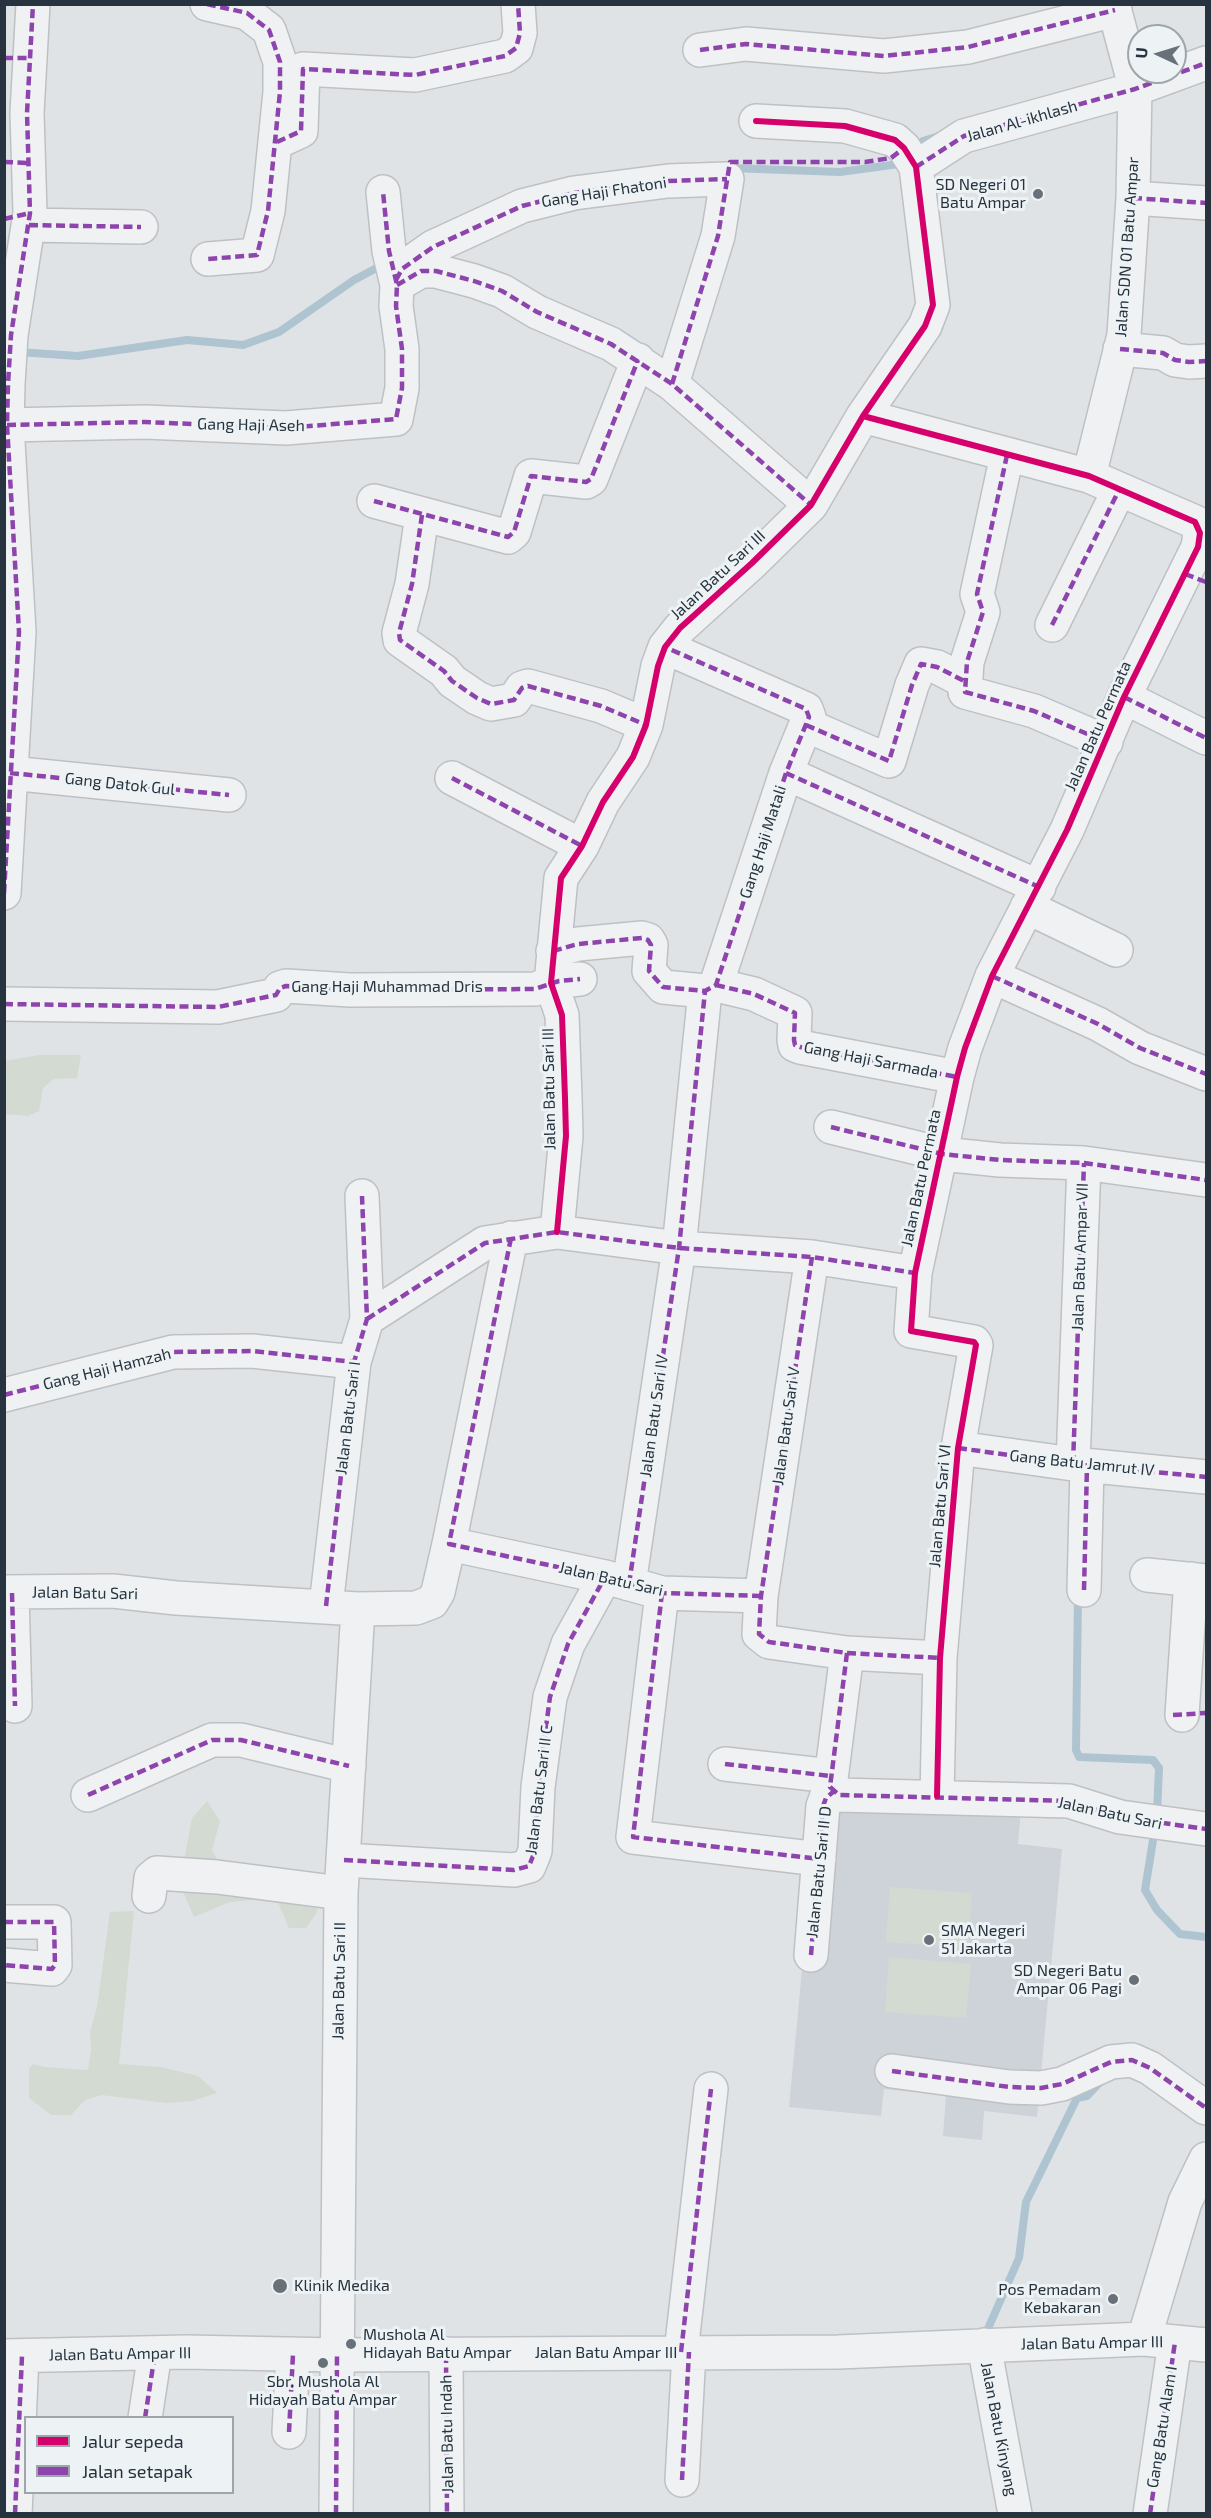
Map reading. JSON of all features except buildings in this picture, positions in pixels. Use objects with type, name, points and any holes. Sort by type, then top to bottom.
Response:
[{"type":"street","points":[[5,879],[19,632],[10,562],[7,425],[10,349],[21,219],[17,162],[27,113],[17,58],[33,4]]},
{"type":"street","points":[[207,4],[247,13],[269,30],[280,62],[277,142],[268,211],[257,255],[208,259]]},
{"type":"street","points":[[277,142],[301,131],[303,69],[416,75],[505,56],[516,48],[520,33],[518,4]]},
{"type":"street","points":[[700,50],[746,44],[884,56],[968,47],[1114,7]]},
{"type":"street","name":"Jalan SDN 01 Batu Ampar","points":[[1114,7],[1127,55]]},
{"type":"street","name":"Jalan Al-ikhlash","points":[[1187,67],[1206,63]]},
{"type":"street","name":"Jalan Al-ikhlash","points":[[910,158],[964,136],[1127,79]]},
{"type":"street","name":"Jalan SDN 01 Batu Ampar","points":[[1089,476],[1124,334],[1132,198],[1133,84]]},
{"type":"street","points":[[756,121],[845,126],[895,140],[910,158]]},
{"type":"street","name":"Jalan Batu Sari III","points":[[557,1232],[566,1136],[561,878],[582,846],[603,802],[633,757],[646,725],[658,666],[665,647],[680,628],[752,563],[811,504],[863,416],[925,326],[933,305],[910,158]]},
{"type":"street","name":"Gang Haji Fhatoni","points":[[394,273],[433,247],[522,206],[574,193],[657,182],[727,179],[718,236],[672,384]]},
{"type":"street","points":[[383,192],[394,273],[436,271],[474,281],[502,291],[537,312],[611,344],[672,384],[811,504]]},
{"type":"street","points":[[1132,198],[1206,203]]},
{"type":"street","points":[[21,219],[141,228]]},
{"type":"street","name":"Gang Haji Aseh","points":[[7,425],[123,422],[286,428],[396,419],[402,388],[402,349],[394,273]]},
{"type":"street","points":[[1120,349],[1163,353],[1175,360],[1189,362],[1206,361]]},
{"type":"street","points":[[374,501],[508,537],[514,532],[531,476],[589,481],[638,360]]},
{"type":"street","name":"Jalan Batu Permata","points":[[863,416],[1089,476],[1195,522],[1200,533],[1196,578],[1124,697],[1106,742],[1033,897],[992,976],[965,1047],[957,1077],[915,1273]]},
{"type":"street","points":[[1007,454],[977,594],[983,612],[967,662],[965,692],[971,696],[1034,711],[1106,742]]},
{"type":"street","points":[[1052,625],[1119,490]]},
{"type":"street","points":[[422,515],[412,584],[399,633],[400,640],[438,666],[460,687],[477,699],[491,704],[514,700],[522,688],[528,686],[601,706],[646,725]]},
{"type":"street","points":[[665,647],[806,709],[809,717],[786,773]]},
{"type":"street","points":[[806,725],[889,761],[921,664],[937,667],[964,681]]},
{"type":"street","points":[[1124,697],[1206,738]]},
{"type":"street","name":"Gang Datok Gul","points":[[10,773],[229,795]]},
{"type":"street","name":"Gang Haji Matali","points":[[679,1248],[711,988],[786,773],[1033,897],[1116,950]]},
{"type":"street","points":[[452,778],[582,846]]},
{"type":"street","name":"Gang Haji Muhammad Dris","points":[[4,1004],[218,1007],[276,995],[280,987],[286,986],[350,990],[535,989],[564,965],[642,938],[648,940],[651,945],[649,971],[663,987],[711,988]]},
{"type":"street","points":[[992,976],[1098,1024],[1140,1048],[1206,1074]]},
{"type":"street","name":"Gang Haji Sarmada","points":[[711,988],[754,994],[795,1014],[794,1040],[795,1045],[800,1047],[957,1077]]},
{"type":"street","name":"Jalan Batu Ampar VII","points":[[831,1127],[942,1154],[1000,1160],[1084,1163],[1080,1465],[1084,1590]]},
{"type":"street","points":[[1084,1163],[1206,1180]]},
{"type":"street","name":"Jalan Batu Sari I","points":[[326,1606],[354,1362],[367,1319],[362,1196]]},
{"type":"street","points":[[367,1319],[485,1243],[557,1232],[679,1248],[812,1257],[915,1273]]},
{"type":"street","points":[[448,1544],[511,1238]]},
{"type":"street","name":"Jalan Batu Sari IV","points":[[617,1580],[679,1248]]},
{"type":"street","name":"Jalan Batu Sari V","points":[[761,1596],[812,1257]]},
{"type":"street","name":"Jalan Batu Sari VI","points":[[915,1273],[911,1331],[975,1343],[958,1448],[940,1658],[937,1796]]},
{"type":"street","name":"Gang Haji Hamzah","points":[[4,1395],[173,1352],[252,1351],[354,1362]]},
{"type":"street","name":"Gang Batu Jamrut IV","points":[[958,1448],[1080,1465],[1206,1477]]},
{"type":"street","name":"Jalan Batu Sari","points":[[8,1592],[113,1591],[176,1598],[358,1609],[416,1608],[432,1602],[438,1592],[448,1544],[617,1580],[662,1593],[761,1596]]},
{"type":"street","points":[[1147,1575],[1199,1580],[1187,1714]]},
{"type":"street","name":"Jalan Batu Sari II C","points":[[344,1860],[514,1870],[529,1866],[535,1851],[537,1787],[550,1697],[568,1644],[617,1580]]},
{"type":"street","points":[[8,1592],[15,1706]]},
{"type":"street","points":[[662,1593],[633,1837],[819,1858]]},
{"type":"street","points":[[761,1596],[760,1637],[769,1642],[847,1653],[940,1658]]},
{"type":"street","name":"Jalan Batu Sari II","points":[[336,2514],[341,1893],[358,1609]]},
{"type":"street","points":[[832,1784],[847,1653]]},
{"type":"street","points":[[88,1795],[212,1740],[241,1740],[349,1766]]},
{"type":"street","name":"Jalan Batu Sari","points":[[725,1764],[832,1784],[839,1795],[1069,1801],[1120,1817],[1156,1824],[1206,1829]]},
{"type":"street","name":"Jalan Batu Sari II D","points":[[811,1955],[823,1806],[832,1784]]},
{"type":"street","points":[[149,1896],[151,1878],[157,1873],[217,1877],[341,1893]]},
{"type":"street","points":[[4,1922],[53,1922],[54,1969],[4,1965]]},
{"type":"street","points":[[892,2071],[1009,2087],[1041,2088],[1062,2084],[1111,2062],[1132,2060],[1150,2068],[1203,2105]]},
{"type":"street","points":[[682,2480],[685,2352],[711,2089]]},
{"type":"street","name":"Gang Batu Alam I","points":[[1150,2514],[1175,2342],[1185,2202],[1206,2159]]},
{"type":"street","name":"Jalan Batu Ampar III","points":[[13,2356],[155,2353],[337,2355],[838,2352],[993,2345],[1175,2342]]},
{"type":"street","name":"Jalan Batu Kinyang","points":[[993,2345],[1015,2514]]},
{"type":"street","points":[[145,2416],[155,2353]]},
{"type":"street","points":[[289,2432],[293,2354]]},
{"type":"street","name":"Jalan Batu Indah","points":[[446,2354],[447,2514]]},
{"type":"street","points":[[13,2356],[15,2514]]},
{"type":"shaded area","points":[[38,1055],[81,1055],[77,1078],[54,1079],[43,1088],[39,1111],[28,1116],[5,1114],[5,1061]]},
{"type":"shaded area","name":"SMA Negeri 51 Jakarta","points":[[819,1790],[1021,1809],[1018,1844],[1062,1849],[1037,2117],[984,2111],[982,2140],[943,2136],[946,2095],[884,2089],[881,2116],[789,2107]]},
{"type":"shaded area","points":[[207,1801],[220,1821],[212,1850],[226,1874],[318,1893],[317,1912],[306,1928],[289,1928],[276,1898],[230,1902],[194,1917],[181,1887],[183,1866],[192,1818]]},
{"type":"shaded area","points":[[890,1887],[972,1893],[968,1948],[886,1942]]},
{"type":"shaded area","points":[[134,1911],[119,2064],[161,2067],[198,2076],[217,2093],[192,2101],[167,2103],[101,2095],[85,2100],[71,2115],[51,2115],[29,2098],[29,2069],[33,2064],[88,2070],[91,2050],[90,2032],[97,2007],[110,1912]]},
{"type":"shaded area","points":[[889,1957],[971,1964],[966,2018],[885,2012]]},
{"type":"waterway","points":[[913,150],[923,141],[939,136]]},
{"type":"waterway","points":[[730,168],[840,172],[899,164],[903,161]]},
{"type":"waterway","points":[[18,352],[78,356],[187,340],[243,345],[279,332],[354,280],[384,264]]},
{"type":"waterway","points":[[1078,1596],[1076,1750],[1079,1757],[1153,1760],[1159,1768],[1157,1813]]},
{"type":"waterway","points":[[1155,1828],[1145,1890],[1157,1910],[1180,1934],[1206,1937]]},
{"type":"waterway","points":[[988,2338],[987,2331],[1019,2258],[1026,2202],[1077,2098],[1087,2096],[1101,2081]]},
{"type":"marked path","points":[[4,893],[19,632],[7,425],[8,384],[11,335],[30,213],[27,113],[33,4]]},
{"type":"marked path","points":[[207,4],[247,13],[269,30],[280,62],[280,92],[268,211],[257,255],[208,259]]},
{"type":"marked path","points":[[277,142],[301,131],[303,69],[415,75],[505,56],[516,48],[520,33],[518,4]]},
{"type":"marked path","points":[[700,50],[746,44],[884,56],[968,47],[1115,10]]},
{"type":"marked path","points":[[4,58],[30,58]]},
{"type":"marked path","points":[[916,167],[964,136],[1135,89],[1206,63]]},
{"type":"marked path","points":[[672,384],[718,236],[730,162],[865,162],[891,158],[904,148]]},
{"type":"marked path","points":[[4,162],[29,163]]},
{"type":"marked path","points":[[396,280],[402,269],[433,247],[522,206],[574,193],[668,181],[727,179]]},
{"type":"marked path","points":[[7,425],[145,422],[286,428],[396,419],[402,388],[402,349],[396,306],[397,285],[389,251],[383,192]]},
{"type":"marked path","points":[[1133,198],[1206,203]]},
{"type":"marked path","points":[[4,219],[30,213]]},
{"type":"marked path","points":[[29,225],[141,227]]},
{"type":"marked path","points":[[397,285],[421,271],[436,271],[474,281],[502,291],[537,312],[611,344],[672,384],[811,505]]},
{"type":"marked path","points":[[1120,349],[1163,353],[1175,360],[1189,362],[1206,361]]},
{"type":"marked path","points":[[374,501],[508,537],[514,532],[531,476],[586,482],[591,479],[638,360]]},
{"type":"marked path","points":[[1007,455],[977,594],[983,612],[967,662],[965,692],[1034,711],[1106,742]]},
{"type":"marked path","points":[[1052,625],[1119,490]]},
{"type":"marked path","points":[[422,515],[412,584],[399,633],[400,640],[444,671],[452,681],[477,698],[491,704],[514,700],[522,688],[528,686],[601,706],[646,725]]},
{"type":"marked path","points":[[1185,574],[1206,582]]},
{"type":"marked path","points":[[553,951],[578,944],[642,938],[648,940],[651,945],[649,971],[663,987],[705,991],[716,985],[786,773],[809,717],[806,709],[665,647]]},
{"type":"marked path","points":[[806,725],[889,761],[912,685],[921,664],[937,667],[964,681]]},
{"type":"marked path","points":[[1124,697],[1206,738]]},
{"type":"marked path","points":[[10,773],[229,795]]},
{"type":"marked path","points":[[786,773],[1039,887]]},
{"type":"marked path","points":[[452,778],[582,846]]},
{"type":"marked path","points":[[992,976],[1098,1024],[1140,1048],[1206,1074]]},
{"type":"marked path","points":[[4,1004],[218,1007],[276,995],[280,988],[286,986],[350,990],[535,989],[559,981],[580,979]]},
{"type":"marked path","points":[[716,985],[754,994],[795,1013],[794,1040],[795,1045],[800,1047],[957,1077],[956,1080]]},
{"type":"marked path","points":[[629,1584],[679,1248],[705,991]]},
{"type":"marked path","points":[[831,1127],[942,1154],[1000,1160],[1084,1163],[1206,1180]]},
{"type":"marked path","points":[[1073,1464],[1084,1163]]},
{"type":"marked path","points":[[326,1606],[354,1362],[367,1319],[362,1196]]},
{"type":"marked path","points":[[367,1319],[485,1243],[557,1232],[679,1248],[812,1257],[915,1273]]},
{"type":"marked path","points":[[511,1238],[449,1544],[605,1577],[662,1593],[761,1596]]},
{"type":"marked path","points":[[812,1257],[761,1596],[759,1634],[769,1642],[847,1653],[830,1787],[839,1795],[1069,1801],[1120,1817],[1206,1829]]},
{"type":"marked path","points":[[4,1395],[173,1352],[252,1351],[354,1362]]},
{"type":"marked path","points":[[958,1448],[1073,1464],[1206,1477]]},
{"type":"marked path","points":[[1084,1590],[1087,1466]]},
{"type":"marked path","points":[[344,1860],[514,1870],[529,1866],[535,1851],[538,1787],[550,1697],[568,1644],[605,1577]]},
{"type":"marked path","points":[[12,1593],[15,1706]]},
{"type":"marked path","points":[[662,1593],[633,1837],[819,1859]]},
{"type":"marked path","points":[[847,1653],[940,1658]]},
{"type":"marked path","points":[[1173,1715],[1206,1713]]},
{"type":"marked path","points":[[88,1795],[212,1740],[241,1740],[349,1766]]},
{"type":"marked path","points":[[725,1764],[831,1776]]},
{"type":"marked path","points":[[811,1955],[823,1806],[826,1798],[833,1792]]},
{"type":"marked path","points":[[4,1922],[54,1922],[55,1965],[52,1969],[4,1965]]},
{"type":"marked path","points":[[892,2071],[1009,2087],[1041,2088],[1062,2084],[1111,2062],[1132,2060],[1150,2068],[1206,2108]]},
{"type":"marked path","points":[[681,2352],[711,2089]]},
{"type":"marked path","points":[[1150,2514],[1175,2342]]},
{"type":"marked path","points":[[682,2480],[689,2352]]},
{"type":"marked path","points":[[145,2416],[155,2353]]},
{"type":"marked path","points":[[289,2432],[293,2354]]},
{"type":"marked path","points":[[446,2354],[447,2514]]},
{"type":"marked path","points":[[336,2514],[337,2355]]},
{"type":"marked path","points":[[15,2514],[22,2356]]},
{"type":"cycle path","points":[[557,1232],[566,1136],[562,1015],[551,983],[561,878],[582,846],[603,802],[633,757],[646,725],[658,666],[665,647],[680,628],[752,563],[811,505],[863,416],[925,326],[933,305],[916,167],[904,148],[895,140],[845,126],[756,121]]},
{"type":"cycle path","points":[[863,416],[1089,476],[1195,522],[1200,533],[1198,547],[1124,697],[1067,830],[992,976],[965,1048],[957,1077],[915,1273],[911,1331],[974,1342],[976,1345],[958,1448],[940,1658],[937,1796]]},
{"type":"place","name":"SD Negeri 01 Batu Ampar","points":[[1038,194]]},
{"type":"place","name":"SMA Negeri 51 Jakarta","points":[[929,1940]]},
{"type":"place","name":"SD Negeri Batu Ampar 06 Pagi","points":[[1134,1980]]},
{"type":"place","name":"Klinik Medika","points":[[280,2286]]},
{"type":"place","name":"Pos Pemadam Kebakaran","points":[[1113,2299]]},
{"type":"place","name":"Mushola Al Hidayah Batu Ampar","points":[[351,2344]]},
{"type":"place","name":"Sbr. Mushola Al Hidayah Batu Ampar","points":[[323,2363]]}]
